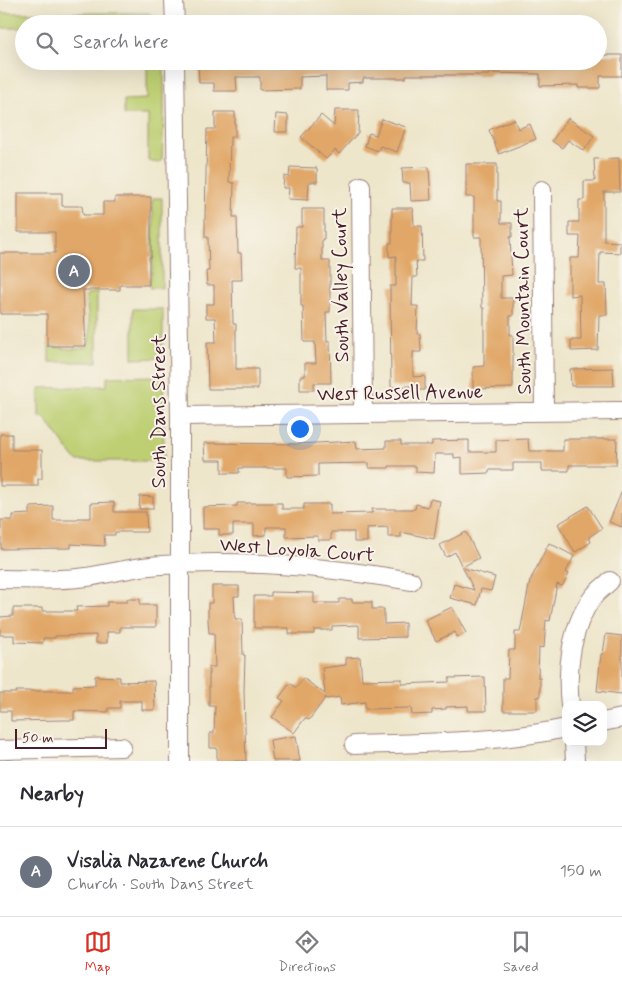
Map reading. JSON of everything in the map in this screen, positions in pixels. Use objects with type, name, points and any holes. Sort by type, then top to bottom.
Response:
[{"type":"street","points":[[174,0],[175,15]]},
{"type":"street","name":"South Dans Street","points":[[175,70],[180,416],[180,761]]},
{"type":"street","name":"South Valley Court","points":[[361,186],[363,413]]},
{"type":"street","name":"South Mountain Court","points":[[542,190],[544,411]]},
{"type":"street","name":"West Russell Avenue","points":[[180,416],[622,411]]},
{"type":"street","name":"West Loyola Court","points":[[0,579],[86,577],[146,566],[180,564],[284,566],[348,570],[411,580]]},
{"type":"street","points":[[570,701],[570,662],[578,622],[594,597],[610,581]]},
{"type":"street","points":[[607,721],[622,718]]},
{"type":"street","points":[[354,745],[449,742],[534,735],[562,729]]},
{"type":"street","points":[[574,746],[575,761]]},
{"type":"street","points":[[0,750],[122,747]]},
{"type":"green space","points":[[0,13],[148,13],[152,15],[15,15],[15,28],[0,28]]},
{"type":"green space","points":[[147,70],[164,70],[162,159],[159,163],[148,161],[148,115],[124,115],[124,100],[147,99]]},
{"type":"green space","points":[[154,198],[162,198],[162,288],[150,288],[153,235],[152,202]]},
{"type":"green space","points":[[97,292],[97,362],[49,362],[49,347],[73,349],[87,347],[89,329],[86,295]]},
{"type":"green space","points":[[133,309],[163,309],[163,358],[133,359]]},
{"type":"green space","points":[[163,376],[164,457],[155,461],[78,461],[44,417],[39,417],[39,388],[107,386],[107,377]]},
{"type":"building","points":[[607,55],[622,55],[622,76],[600,76],[600,88],[578,88],[578,85],[540,86],[540,74],[489,73],[489,75],[406,75],[406,78],[363,78],[363,82],[348,83],[348,90],[326,90],[326,76],[300,77],[300,89],[260,90],[260,77],[236,77],[237,91],[214,91],[214,83],[199,83],[198,70],[607,70]]},
{"type":"building","points":[[335,110],[359,110],[358,133],[339,154],[335,150],[326,159],[301,137],[321,115],[334,126]]},
{"type":"building","points":[[215,112],[235,112],[235,137],[230,137],[229,182],[234,183],[233,217],[237,217],[238,253],[241,253],[242,280],[232,280],[233,324],[236,324],[236,369],[258,369],[258,389],[208,389],[207,342],[216,342],[215,318],[206,318],[206,304],[214,304],[214,285],[207,285],[206,271],[209,271],[208,237],[205,237],[207,129],[215,129]]},
{"type":"building","points":[[276,114],[288,115],[288,132],[275,132]]},
{"type":"building","points":[[568,118],[594,136],[584,151],[568,140],[562,148],[552,141]]},
{"type":"building","points":[[382,119],[406,127],[397,152],[380,146],[378,151],[365,146],[369,133],[376,135]]},
{"type":"building","points":[[514,119],[518,129],[530,124],[536,139],[499,154],[489,130]]},
{"type":"building","points":[[619,158],[620,192],[604,192],[604,241],[620,242],[620,253],[600,252],[599,284],[606,284],[607,315],[599,315],[598,350],[571,351],[571,340],[581,340],[580,295],[570,296],[570,258],[579,258],[580,236],[569,236],[569,222],[579,222],[579,200],[584,200],[584,181],[595,181],[594,159]]},
{"type":"building","points":[[466,164],[497,164],[497,201],[501,201],[501,223],[512,223],[512,237],[510,237],[512,275],[501,276],[501,298],[513,298],[513,316],[510,316],[510,335],[513,335],[513,388],[473,389],[473,367],[484,366],[484,308],[482,308],[481,237],[474,237],[474,197],[466,197]]},
{"type":"building","points":[[290,167],[317,168],[317,182],[309,182],[308,200],[288,199],[289,188],[283,188],[284,176],[289,177]]},
{"type":"building","points":[[429,167],[431,200],[411,201],[410,183],[403,183],[402,168]]},
{"type":"building","points":[[18,193],[62,193],[62,206],[82,206],[83,215],[103,215],[103,202],[115,202],[115,197],[151,197],[149,285],[120,285],[120,290],[83,290],[86,346],[47,346],[47,314],[0,314],[0,253],[55,253],[55,232],[18,232]]},
{"type":"building","points":[[392,208],[413,208],[414,226],[422,226],[423,261],[416,261],[417,277],[413,277],[412,306],[418,306],[417,334],[420,334],[421,352],[413,352],[413,377],[425,376],[425,390],[411,390],[411,386],[391,387],[390,286],[396,286],[396,256],[389,257],[389,243],[392,243]]},
{"type":"building","points":[[302,209],[324,209],[322,261],[330,261],[330,312],[326,312],[327,341],[330,341],[331,383],[314,383],[314,390],[300,390],[300,376],[305,376],[305,363],[316,363],[315,342],[304,342],[303,306],[301,306],[301,268],[295,268],[296,227],[302,227]]},
{"type":"building","points":[[613,368],[614,386],[571,386],[570,369]]},
{"type":"building","points":[[0,434],[12,434],[12,450],[42,450],[42,479],[38,479],[38,486],[0,486]]},
{"type":"building","points":[[528,439],[529,451],[563,451],[563,439],[617,439],[616,465],[569,465],[569,471],[542,471],[542,463],[513,463],[513,470],[489,470],[489,473],[462,474],[462,457],[454,458],[454,454],[435,454],[434,473],[416,472],[416,466],[369,468],[369,463],[318,464],[318,476],[287,477],[287,468],[239,468],[239,473],[222,473],[222,460],[205,460],[204,443],[297,444],[356,441],[357,449],[386,448],[386,441],[401,441],[401,445],[432,445],[432,441],[469,440],[469,452],[496,452],[496,440]]},
{"type":"building","points":[[622,491],[622,527],[609,522]]},
{"type":"building","points":[[140,496],[153,497],[153,509],[139,509]]},
{"type":"building","points":[[430,499],[440,501],[434,539],[401,532],[401,537],[388,537],[388,527],[367,528],[367,542],[354,542],[354,532],[331,532],[331,540],[318,540],[318,536],[286,537],[286,527],[266,527],[266,535],[254,536],[254,524],[233,524],[233,535],[219,535],[219,529],[203,529],[203,507],[237,506],[237,503],[282,503],[282,509],[304,509],[304,504],[330,504],[330,514],[372,513],[372,509],[415,509],[416,504],[428,507]]},
{"type":"building","points":[[114,502],[114,512],[146,512],[147,532],[115,532],[115,535],[104,535],[105,546],[71,544],[71,548],[1,549],[1,520],[13,520],[13,515],[30,514],[30,507],[53,506],[53,520],[78,520],[78,518],[91,518],[91,503]]},
{"type":"building","points":[[588,506],[602,528],[589,537],[591,542],[575,552],[558,524]]},
{"type":"building","points":[[466,532],[479,558],[462,567],[455,552],[446,557],[440,545]]},
{"type":"building","points":[[549,543],[574,556],[566,572],[569,574],[562,586],[557,584],[550,621],[546,620],[544,648],[539,647],[538,678],[540,678],[540,697],[537,697],[537,711],[503,711],[503,678],[508,678],[509,650],[515,650],[515,632],[520,632],[530,581]]},
{"type":"building","points":[[463,568],[495,577],[491,591],[481,589],[477,605],[450,598],[454,584],[474,590]]},
{"type":"building","points":[[212,586],[239,586],[239,596],[234,596],[235,619],[242,619],[243,655],[245,655],[246,761],[217,761],[217,748],[210,748],[210,733],[214,733],[215,706],[209,706],[209,667],[215,667],[214,633],[209,633],[208,620],[208,603],[212,603]]},
{"type":"building","points":[[271,592],[314,593],[314,603],[339,603],[339,599],[352,599],[352,602],[372,602],[372,609],[384,609],[384,624],[405,623],[405,637],[359,638],[359,625],[332,626],[332,630],[314,630],[314,634],[289,634],[289,628],[254,628],[254,596],[271,596]]},
{"type":"building","points":[[127,599],[140,599],[140,605],[156,605],[156,627],[120,627],[120,632],[107,632],[107,643],[96,643],[96,635],[55,636],[55,638],[43,638],[43,643],[14,642],[14,635],[0,635],[0,617],[13,616],[13,608],[42,608],[42,611],[77,611],[76,607],[107,606],[107,602],[127,602]]},
{"type":"building","points":[[452,607],[466,633],[457,637],[455,632],[436,641],[425,620]]},
{"type":"building","points":[[606,634],[622,636],[622,694],[597,691],[601,654],[603,654]]},
{"type":"building","points":[[360,657],[362,680],[402,679],[402,684],[449,682],[449,678],[485,677],[486,711],[468,711],[468,706],[446,707],[446,709],[432,710],[432,714],[412,715],[411,708],[365,709],[365,702],[341,705],[340,697],[326,699],[326,697],[309,720],[305,718],[294,733],[272,717],[284,701],[279,698],[290,683],[296,688],[303,678],[325,694],[322,668],[346,665],[346,658]]},
{"type":"building","points":[[95,676],[120,677],[120,682],[154,681],[155,710],[142,710],[142,701],[120,701],[120,708],[108,708],[108,712],[74,711],[74,720],[11,721],[11,711],[0,711],[0,693],[16,693],[16,691],[73,691],[73,686],[95,685]]},
{"type":"building","points":[[296,736],[300,761],[273,761],[270,740]]},
{"type":"place","name":"Visalia Nazarene Church","points":[[74,271]]}]
